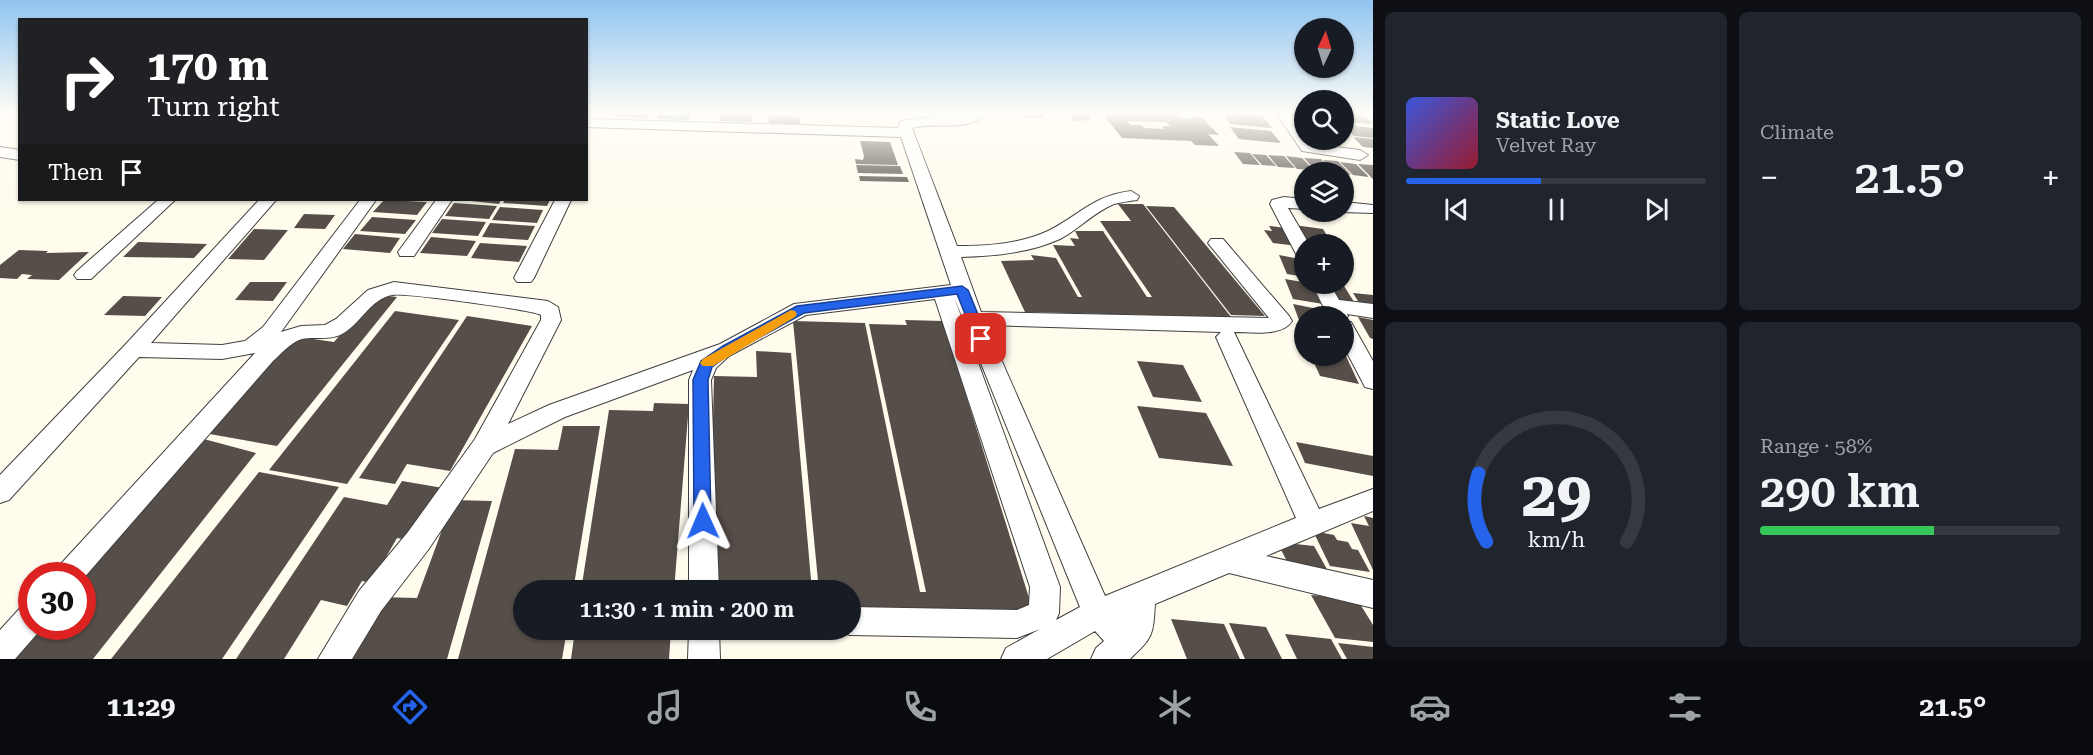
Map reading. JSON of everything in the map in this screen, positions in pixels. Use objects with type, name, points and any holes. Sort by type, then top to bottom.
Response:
[{"type":"street","points":[[861,621],[1017,624],[1044,613],[1045,587],[952,291],[948,252],[910,144]]},
{"type":"street","points":[[1304,144],[1307,148],[1360,155]]},
{"type":"street","points":[[948,252],[1010,248],[1054,234],[1114,197],[1131,196]]},
{"type":"street","points":[[84,275],[165,201]]},
{"type":"street","points":[[0,492],[133,350],[267,201]]},
{"type":"street","points":[[133,350],[222,352],[251,346],[270,332],[367,201]]},
{"type":"street","points":[[407,252],[443,201]]},
{"type":"street","points":[[524,278],[562,201]]},
{"type":"street","points":[[1294,204],[1278,204],[1294,234]]},
{"type":"street","points":[[1354,208],[1367,209]]},
{"type":"street","points":[[972,318],[1268,326],[1282,321],[1217,243]]},
{"type":"street","points":[[82,562],[273,349],[291,334],[332,331],[371,295],[381,289],[394,288],[512,302],[541,306],[551,312],[551,320],[484,446],[418,541],[370,601],[334,659]]},
{"type":"street","points":[[952,291],[972,318],[1098,613],[1117,651],[1138,631],[1141,596]]},
{"type":"street","points":[[704,580],[700,380],[706,364],[728,349],[801,309],[952,291]]},
{"type":"street","points":[[1354,310],[1373,311]]},
{"type":"street","points":[[1227,338],[1312,523]]},
{"type":"street","points":[[1354,340],[1366,355],[1373,381]]},
{"type":"street","points":[[484,446],[557,411],[728,349]]},
{"type":"street","points":[[1017,659],[1098,613],[1312,523],[1373,500]]},
{"type":"street","points":[[1228,560],[1373,594]]},
{"type":"street","points":[[0,653],[18,633]]},
{"type":"street","points":[[704,640],[704,659]]},
{"type":"building","points":[[861,144],[891,144],[898,165],[856,164],[855,159],[863,160]]},
{"type":"building","points":[[1217,144],[1219,146],[1195,145]]},
{"type":"building","points":[[1360,144],[1373,144],[1373,148],[1363,147]]},
{"type":"building","points":[[1234,152],[1250,153],[1260,165],[1243,164]]},
{"type":"building","points":[[1252,154],[1266,155],[1276,166],[1262,165]]},
{"type":"building","points":[[1268,155],[1284,156],[1294,168],[1278,167]]},
{"type":"building","points":[[1286,156],[1302,158],[1306,162],[1294,162],[1294,165]]},
{"type":"building","points":[[1304,158],[1321,159],[1324,162],[1308,162]]},
{"type":"building","points":[[1354,164],[1356,164],[1369,177],[1354,175]]},
{"type":"building","points":[[1358,164],[1373,165],[1373,179]]},
{"type":"building","points":[[856,165],[900,166],[903,174],[858,173]]},
{"type":"building","points":[[859,176],[907,177],[909,182],[860,181]]},
{"type":"building","points":[[383,201],[427,202],[417,215],[373,212]]},
{"type":"building","points":[[470,201],[500,201],[499,204]]},
{"type":"building","points":[[504,201],[550,201],[547,206],[503,203]]},
{"type":"building","points":[[454,203],[497,206],[489,219],[445,216]]},
{"type":"building","points":[[1118,204],[1143,204],[1231,317],[1025,312],[1001,261],[1034,260],[1031,255],[1056,258],[1078,297],[1082,297],[1053,245],[1075,246],[1070,238],[1079,239],[1075,231],[1103,231],[1147,297],[1152,297],[1100,221],[1131,221]]},
{"type":"building","points":[[1146,206],[1174,207],[1265,316],[1231,315]]},
{"type":"building","points":[[500,207],[543,210],[537,223],[492,220]]},
{"type":"building","points":[[304,214],[335,215],[325,229],[294,228]]},
{"type":"building","points":[[372,217],[416,220],[405,234],[360,231]]},
{"type":"building","points":[[442,219],[486,222],[478,236],[432,233]]},
{"type":"building","points":[[490,223],[535,226],[528,240],[482,237]]},
{"type":"building","points":[[1294,225],[1323,229],[1326,234],[1300,234]]},
{"type":"building","points":[[1269,226],[1286,228],[1294,240],[1294,246],[1273,243],[1264,230],[1272,231]]},
{"type":"building","points":[[254,229],[288,230],[264,260],[228,259]]},
{"type":"building","points":[[355,234],[400,238],[390,253],[343,249]]},
{"type":"building","points":[[431,237],[476,241],[467,256],[420,253]]},
{"type":"building","points":[[138,242],[207,244],[194,258],[123,257]]},
{"type":"building","points":[[480,243],[527,246],[519,262],[471,258]]},
{"type":"building","points":[[19,250],[48,251],[46,253],[89,252],[59,280],[27,279],[32,275],[22,274],[17,279],[0,278],[0,265]]},
{"type":"building","points":[[1279,255],[1294,258],[1294,275],[1287,274]]},
{"type":"building","points":[[1285,279],[1294,281],[1294,294],[1324,294],[1329,305],[1293,299]]},
{"type":"building","points":[[250,282],[287,282],[273,301],[235,300]]},
{"type":"building","points":[[1354,293],[1373,295],[1373,307],[1361,306]]},
{"type":"building","points":[[1335,294],[1349,294],[1356,305],[1340,303]]},
{"type":"building","points":[[380,295],[397,297],[277,446],[204,433],[293,336],[334,342],[372,298]]},
{"type":"building","points":[[123,296],[162,297],[145,316],[104,315]]},
{"type":"building","points":[[395,311],[459,320],[347,484],[269,470]]},
{"type":"building","points":[[467,316],[532,326],[450,471],[407,464],[395,484],[359,478]]},
{"type":"building","points":[[1358,317],[1373,320],[1373,339],[1370,338]]},
{"type":"building","points":[[905,320],[943,321],[1034,614],[861,609],[861,580],[818,580],[793,321],[865,323],[920,592],[926,592],[869,324],[907,325]]},
{"type":"building","points":[[756,351],[791,353],[811,580],[709,580],[714,376],[757,377]]},
{"type":"building","points":[[1137,361],[1183,365],[1202,402],[1153,397]]},
{"type":"building","points":[[1316,366],[1351,366],[1359,384],[1320,376]]},
{"type":"building","points":[[654,403],[689,404],[675,580],[583,580],[609,410],[653,411]]},
{"type":"building","points":[[1137,406],[1206,413],[1233,466],[1159,458]]},
{"type":"building","points":[[563,426],[600,426],[575,580],[513,580],[513,640],[565,640],[562,659],[458,659],[515,449],[558,450]]},
{"type":"building","points":[[200,438],[256,453],[93,659],[9,659],[25,640],[96,640],[96,562],[90,562]]},
{"type":"building","points":[[1296,442],[1373,456],[1373,476],[1305,463]]},
{"type":"building","points":[[259,472],[339,487],[222,659],[111,659]]},
{"type":"building","points":[[402,481],[443,488],[413,541],[397,538],[371,583],[362,581],[347,606],[321,600],[284,659],[236,659],[344,497],[387,505]]},
{"type":"building","points":[[453,500],[492,501],[447,659],[350,659],[376,597],[417,598]]},
{"type":"building","points":[[1364,516],[1373,518],[1373,570],[1351,523],[1369,526]]},
{"type":"building","points":[[1313,531],[1334,535],[1337,540],[1348,542],[1352,549],[1358,550],[1370,572],[1330,566]]},
{"type":"building","points":[[1277,542],[1314,546],[1332,578],[1293,573]]},
{"type":"building","points":[[1311,595],[1357,599],[1373,625],[1373,642],[1335,638]]},
{"type":"building","points":[[1171,619],[1224,624],[1240,659],[1187,659]]},
{"type":"building","points":[[1229,623],[1266,627],[1282,659],[1245,659]]},
{"type":"building","points":[[1285,634],[1331,639],[1342,659],[1297,659]]},
{"type":"building","points":[[574,640],[670,640],[669,659],[571,659]]},
{"type":"building","points":[[1338,643],[1373,647],[1373,659],[1347,659]]},
{"type":"slow traffic","points":[[708,363],[775,321],[791,314]]},
{"type":"route","points":[[703,521],[700,380],[706,364],[728,349],[775,321],[801,309],[962,290],[981,339]]}]
